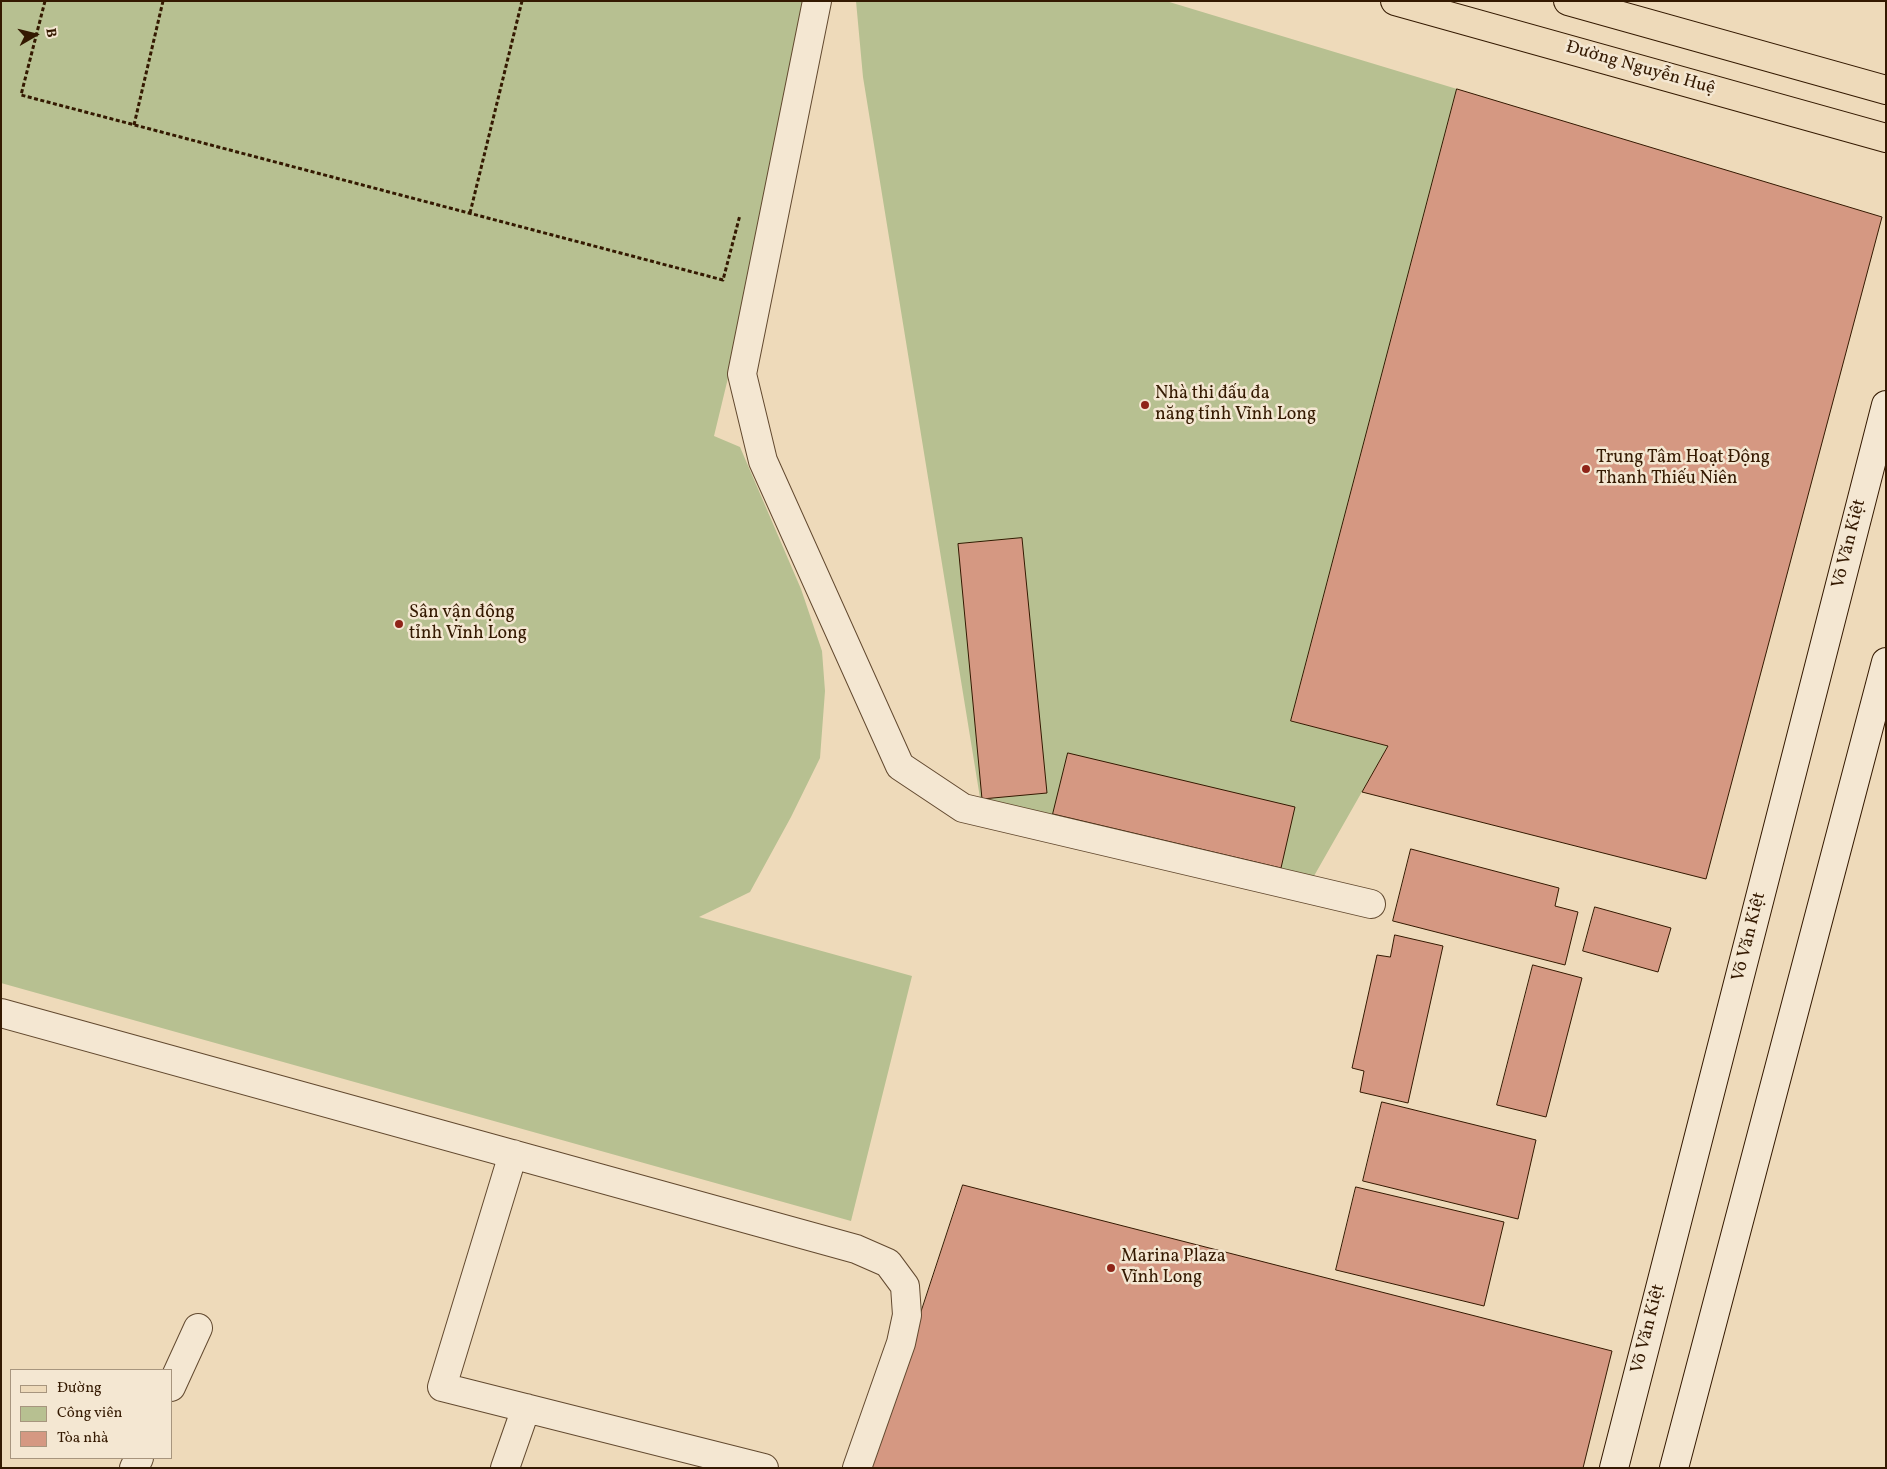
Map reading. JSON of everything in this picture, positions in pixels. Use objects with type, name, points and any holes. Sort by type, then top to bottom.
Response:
[{"type":"main road","name":"Đường Nguyễn Huệ","points":[[1394,1],[1886,138]]},
{"type":"main road","points":[[1568,1],[1886,90]]},
{"type":"street","points":[[817,1],[742,374],[763,460],[900,766],[963,808],[1371,904]]},
{"type":"street","name":"Võ Văn Kiệt","points":[[1614,1468],[1886,406]]},
{"type":"street","points":[[1674,1468],[1886,662]]},
{"type":"street","points":[[1,1013],[856,1249],[888,1262],[905,1286],[908,1315],[901,1343],[857,1468]]},
{"type":"street","points":[[513,1154],[442,1387],[764,1468]]},
{"type":"street","points":[[172,1385],[198,1328]]},
{"type":"street","points":[[505,1468],[526,1408]]},
{"type":"path","points":[[45,1],[21,95],[723,280]]},
{"type":"path","points":[[134,125],[163,1]]},
{"type":"path","points":[[470,213],[522,1]]},
{"type":"green space","points":[[1,1],[819,1],[714,436],[740,447],[801,589],[822,651],[825,691],[820,758],[791,817],[750,892],[699,917],[912,976],[851,1221],[1,983]]},
{"type":"green space","name":"Nhà thi đấu đa năng tỉnh Vĩnh Long","points":[[856,1],[1166,1],[1457,89],[1291,721],[1388,746],[1310,883],[981,804],[863,77]]},
{"type":"building","name":"Trung Tâm Hoạt Động Thanh Thiếu Niên","points":[[1457,89],[1882,217],[1706,879],[1362,792],[1388,746],[1291,721]]},
{"type":"building","points":[[1022,538],[1047,793],[982,799],[958,544]]},
{"type":"building","points":[[1068,753],[1295,807],[1281,868],[1053,814]]},
{"type":"building","points":[[1411,849],[1559,888],[1555,906],[1578,912],[1565,965],[1393,921]]},
{"type":"building","points":[[1595,907],[1671,928],[1658,972],[1583,951]]},
{"type":"building","points":[[1395,935],[1443,946],[1408,1103],[1360,1092],[1364,1071],[1352,1068],[1377,955],[1390,957]]},
{"type":"building","points":[[1533,965],[1582,978],[1546,1117],[1497,1105]]},
{"type":"building","points":[[1382,1102],[1536,1140],[1518,1219],[1363,1181]]},
{"type":"building","name":"Marina Plaza Vĩnh Long","points":[[963,1185],[1612,1351],[1583,1468],[870,1468]]},
{"type":"building","points":[[1356,1187],[1504,1222],[1484,1306],[1336,1270]]},
{"type":"place","name":"Nhà thi đấu đa năng tỉnh Vĩnh Long","points":[[1145,405]]},
{"type":"place","name":"Trung Tâm Hoạt Động Thanh Thiếu Niên","points":[[1586,469]]},
{"type":"place","name":"Sân vận động tỉnh Vĩnh Long","points":[[399,624]]},
{"type":"place","name":"Marina Plaza Vĩnh Long","points":[[1111,1268]]}]
